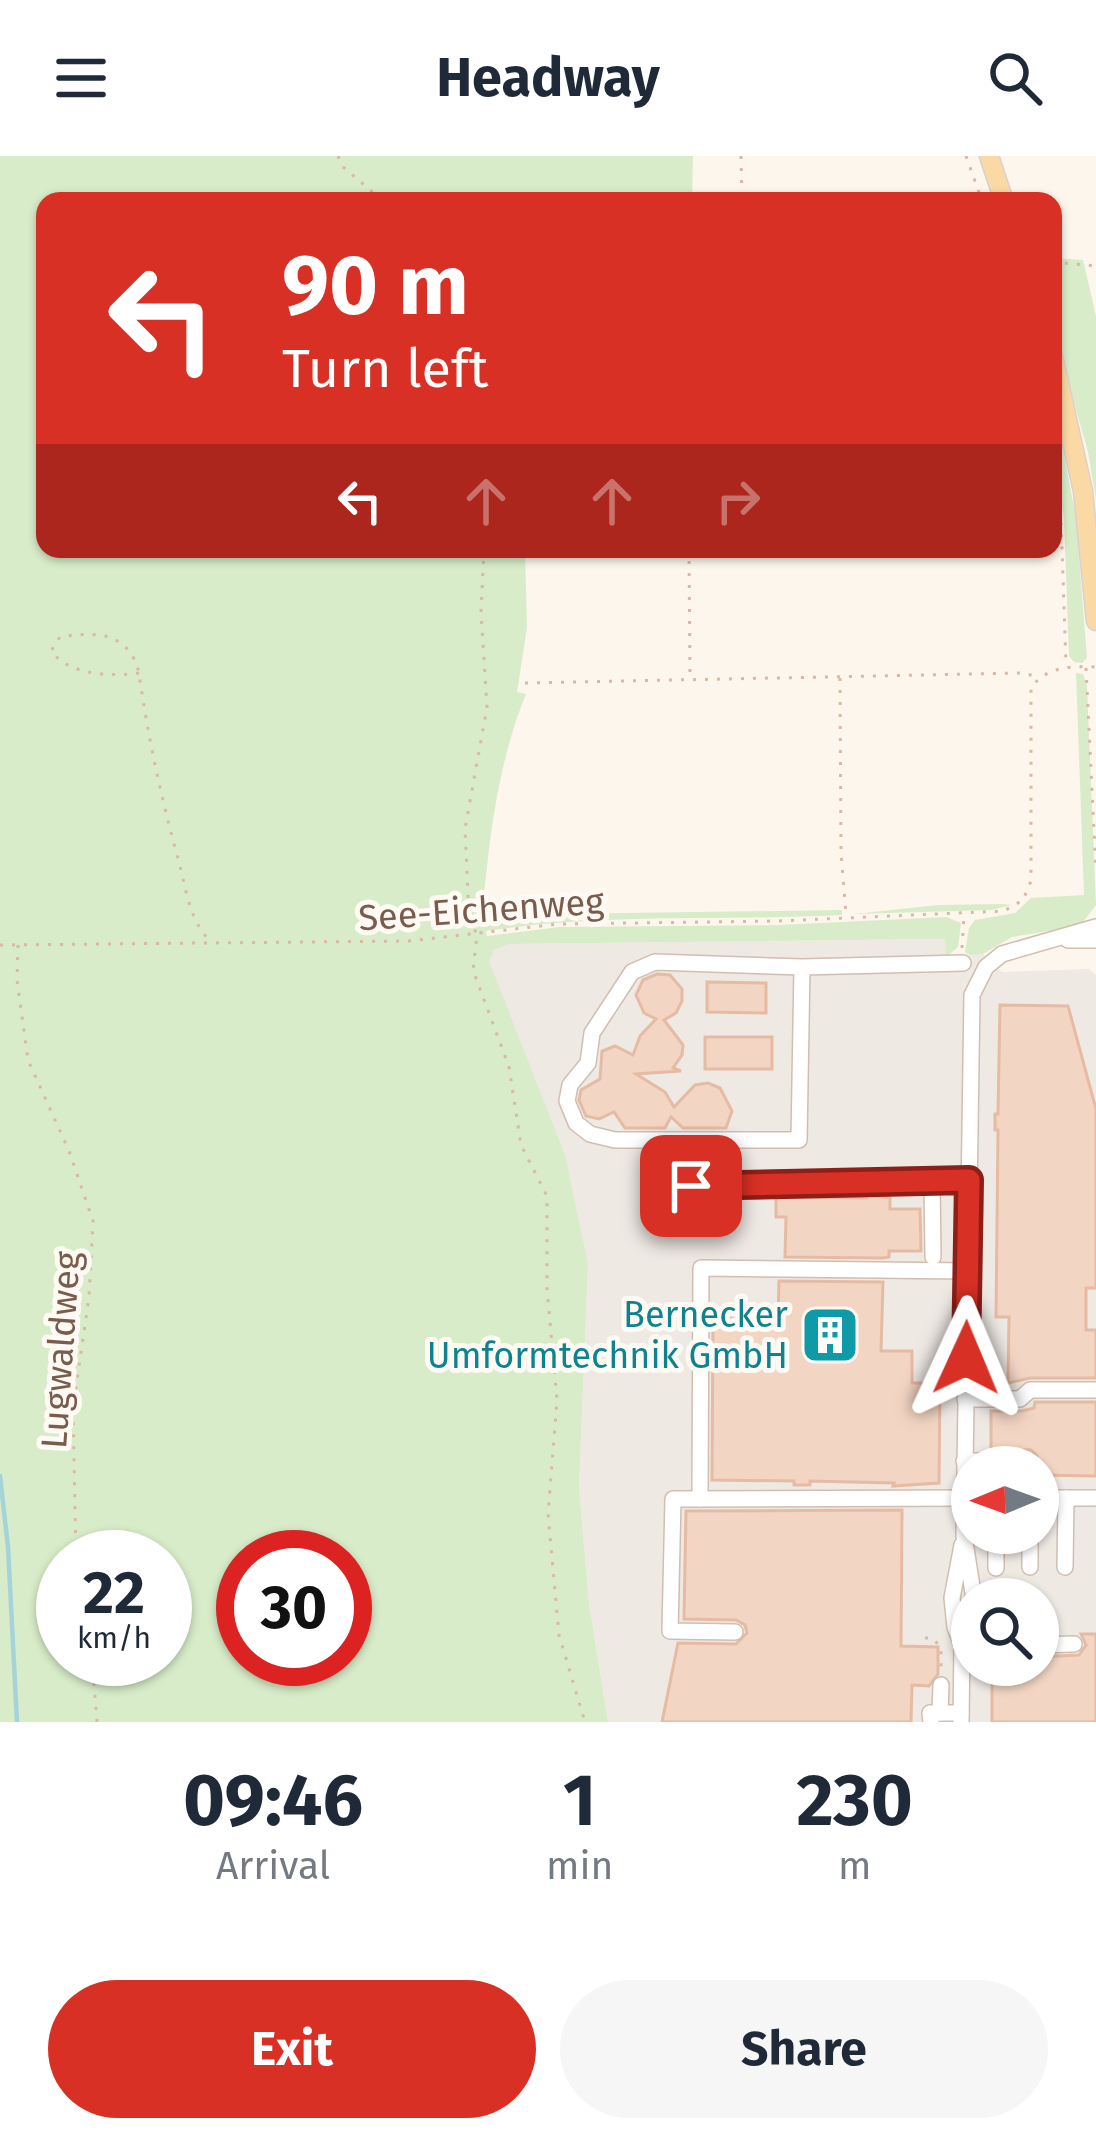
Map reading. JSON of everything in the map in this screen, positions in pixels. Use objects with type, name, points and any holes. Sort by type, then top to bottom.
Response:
[{"type":"main road","points":[[988,156],[1001,192]]},
{"type":"main road","points":[[1062,394],[1081,475],[1096,621]]},
{"type":"street","points":[[964,1446],[973,990],[986,967],[1002,953],[1093,934]]},
{"type":"street","points":[[802,967],[799,1140],[638,1143],[590,1134],[576,1123],[567,1101],[570,1085],[588,1063],[592,1033],[632,972],[655,962],[802,967],[963,963]]},
{"type":"street","points":[[783,1167],[783,1185]]},
{"type":"street","points":[[691,1186],[783,1185],[912,1174],[932,1182],[969,1180]]},
{"type":"street","points":[[932,1182],[933,1257]]},
{"type":"street","points":[[700,1499],[701,1268],[968,1271]]},
{"type":"street","points":[[965,1399],[1019,1399],[1030,1390],[1096,1390]]},
{"type":"street","points":[[735,1632],[670,1631],[673,1499],[951,1498]]},
{"type":"street","points":[[1059,1498],[1096,1498]]},
{"type":"street","points":[[1065,1567],[1066,1498]]},
{"type":"street","points":[[996,1554],[996,1568]]},
{"type":"street","points":[[1030,1554],[1030,1567]]},
{"type":"street","points":[[1059,1644],[1074,1644]]},
{"type":"street","points":[[941,1685],[935,1717],[962,1717],[964,1686]]},
{"type":"path","points":[[338,156],[342,166],[372,192]]},
{"type":"path","points":[[742,156],[742,192]]},
{"type":"path","points":[[966,156],[979,192]]},
{"type":"path","points":[[1062,263],[1096,266]]},
{"type":"path","points":[[484,558],[481,612],[487,707],[465,829],[469,917],[477,935],[473,970],[509,1067],[521,1145],[547,1196],[557,1400],[548,1514],[559,1636],[585,1722]]},
{"type":"path","points":[[689,558],[690,679]]},
{"type":"path","points":[[1059,558],[1066,667]]},
{"type":"path","points":[[139,673],[84,671],[61,664],[51,651],[60,638],[87,632],[115,636],[135,657],[139,673],[153,770],[164,813],[194,921],[212,944]]},
{"type":"path","points":[[525,682],[1023,673],[1039,677],[1066,667],[1096,668]]},
{"type":"path","points":[[1086,667],[1096,871]]},
{"type":"path","points":[[840,676],[841,853],[847,917]]},
{"type":"path","name":"See-Eichenweg","points":[[0,945],[409,941],[558,924],[964,914],[1012,908],[1029,889],[1028,704],[1039,677]]},
{"type":"path","points":[[1088,686],[1096,685]]},
{"type":"path","points":[[963,963],[964,914]]},
{"type":"path","name":"Lugwaldweg","points":[[18,945],[17,980],[28,1060],[69,1151],[93,1221],[89,1297],[73,1408],[75,1530]]},
{"type":"path","points":[[925,1638],[932,1637],[941,1647],[941,1685]]},
{"type":"path","points":[[94,1686],[97,1722]]},
{"type":"shaded area","points":[[946,939],[947,957],[983,954],[1002,972],[1089,969],[1096,975],[1096,1722],[608,1722],[589,1603],[579,1487],[588,1264],[488,961],[494,950],[510,944]]},
{"type":"green space","points":[[0,156],[693,156],[692,192],[36,192],[36,558],[525,558],[527,628],[517,692],[526,694],[501,777],[482,920],[558,914],[842,910],[842,915],[530,925],[486,931],[487,936],[559,927],[778,925],[946,917],[961,923],[958,947],[946,957],[945,939],[510,944],[494,950],[489,961],[565,1155],[588,1264],[579,1487],[589,1603],[608,1722],[0,1722]]},
{"type":"green space","points":[[1062,259],[1083,260],[1096,316],[1096,500],[1062,360]]},
{"type":"green space","points":[[1062,443],[1076,518],[1087,658],[1082,663],[1069,656]]},
{"type":"green space","points":[[1076,673],[1083,674],[1087,686],[1096,905],[1080,926],[1012,937],[983,954],[969,955],[965,952],[969,928],[975,920],[1015,913],[1031,898],[1084,895]]},
{"type":"green space","points":[[938,905],[1012,905],[991,910],[854,914]]},
{"type":"building","points":[[670,975],[682,989],[676,1013],[664,1020],[683,1045],[673,1068],[681,1071],[636,1074],[665,1092],[674,1107],[695,1085],[720,1088],[732,1111],[726,1128],[683,1128],[671,1117],[665,1128],[625,1128],[614,1112],[599,1119],[586,1116],[579,1100],[581,1090],[600,1079],[602,1051],[615,1046],[633,1055],[640,1036],[656,1019],[644,1013],[636,995],[643,980]]},
{"type":"building","points":[[707,982],[766,983],[766,1013],[707,1012]]},
{"type":"building","points":[[1000,1005],[1068,1006],[1096,1109],[1096,1288],[1086,1288],[1086,1330],[1096,1330],[1096,1378],[1030,1378],[1008,1383],[1009,1317],[996,1317],[995,1114]]},
{"type":"building","points":[[705,1037],[772,1037],[772,1069],[705,1069]]},
{"type":"building","points":[[776,1197],[890,1198],[890,1209],[920,1209],[921,1251],[889,1251],[889,1257],[883,1258],[785,1257],[786,1217],[776,1217]]},
{"type":"building","points":[[779,1281],[883,1282],[881,1351],[912,1351],[912,1383],[940,1383],[939,1483],[893,1486],[810,1481],[810,1485],[794,1485],[794,1481],[712,1480],[713,1318],[778,1319]]},
{"type":"building","points":[[1035,1402],[1096,1402],[1096,1476],[1059,1475],[1059,1446],[991,1446],[991,1411],[1034,1408]]},
{"type":"building","points":[[902,1510],[901,1646],[938,1647],[938,1674],[929,1686],[912,1685],[911,1722],[662,1722],[678,1643],[736,1644],[747,1633],[745,1625],[736,1620],[684,1619],[686,1511]]},
{"type":"building","points":[[1081,1634],[1096,1634],[1096,1722],[992,1722],[992,1686],[1059,1686],[1059,1656],[1079,1655],[1086,1645]]},
{"type":"waterway","points":[[0,1476],[17,1722]]},
{"type":"place","name":"Bernecker Umformtechnik GmbH","points":[[830,1335]]},
{"type":"route","points":[[691,1186],[969,1180],[966,1358]]}]
